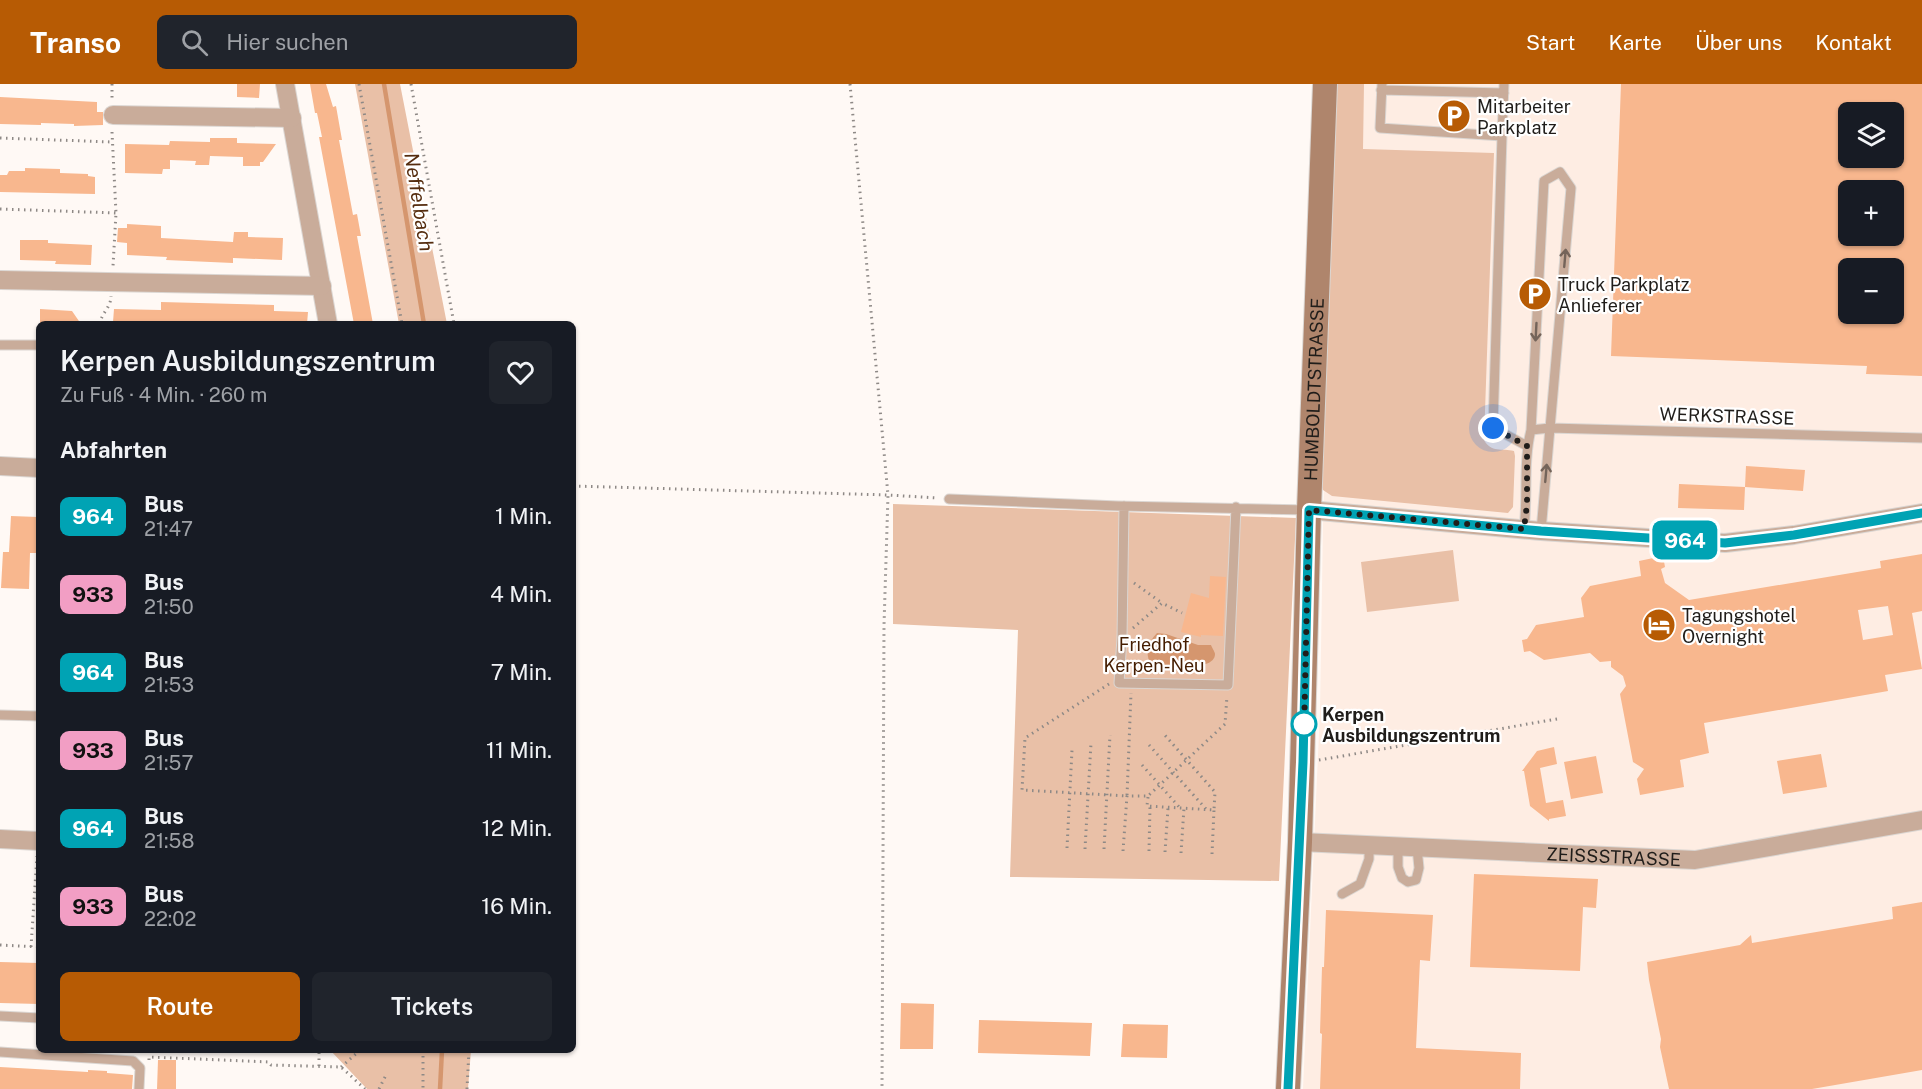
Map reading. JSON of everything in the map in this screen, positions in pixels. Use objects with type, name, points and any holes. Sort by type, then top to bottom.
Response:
[{"type":"street","points":[[285,84],[328,321]]},
{"type":"street","name":"HUMBOLDTSTRASSE","points":[[1288,1089],[1303,762],[1309,510],[1325,84]]},
{"type":"street","points":[[113,115],[292,118]]},
{"type":"street","points":[[0,280],[322,286]]},
{"type":"street","points":[[0,466],[36,468]]},
{"type":"street","points":[[1309,510],[1533,530],[1725,543],[1794,535],[1922,513]]},
{"type":"street","name":"ZEISSSTRASSE","points":[[1300,842],[1695,860],[1922,820]]},
{"type":"street","points":[[0,839],[36,841]]},
{"type":"lane","points":[[1502,136],[1380,128],[1382,87],[1504,88],[1493,428],[1495,432],[1503,433],[1527,446]]},
{"type":"lane","points":[[1560,172],[1570,188],[1550,428],[1533,530],[1527,504],[1527,446],[1531,430],[1544,181],[1560,172]]},
{"type":"lane","points":[[0,345],[36,345]]},
{"type":"lane","name":"WERKSTRASSE","points":[[1531,430],[1550,428],[1922,438]]},
{"type":"lane","points":[[949,499],[1309,510]]},
{"type":"lane","points":[[1124,506],[1119,683],[1228,685],[1236,507]]},
{"type":"lane","points":[[0,715],[36,716]]},
{"type":"lane","points":[[1342,894],[1360,884],[1369,860],[1370,845]]},
{"type":"lane","points":[[1398,847],[1398,867],[1402,879],[1408,882],[1416,880],[1419,874],[1417,848]]},
{"type":"lane","points":[[0,1016],[36,1018]]},
{"type":"lane","points":[[0,1052],[134,1061],[140,1068],[139,1089]]},
{"type":"path","points":[[100,321],[111,303],[116,213],[112,84]]},
{"type":"path","points":[[359,84],[401,321]]},
{"type":"path","points":[[411,84],[453,321]]},
{"type":"path","points":[[850,84],[888,495],[884,626],[882,1089]]},
{"type":"path","points":[[0,138],[112,142]]},
{"type":"path","points":[[0,208],[116,213]]},
{"type":"path","points":[[576,486],[888,495],[949,499]]},
{"type":"path","points":[[1123,575],[1162,603],[1182,613]]},
{"type":"path","points":[[1122,638],[1162,603]]},
{"type":"path","points":[[1123,851],[1132,682]]},
{"type":"path","points":[[1119,683],[1110,683],[1025,738],[1022,790],[1148,796]]},
{"type":"path","points":[[1149,851],[1148,796],[1226,724],[1228,685]]},
{"type":"path","points":[[1303,762],[1557,719]]},
{"type":"path","points":[[1163,733],[1215,792],[1212,854]]},
{"type":"path","points":[[1104,849],[1110,735]]},
{"type":"path","points":[[1085,849],[1091,742]]},
{"type":"path","points":[[1149,745],[1206,809]]},
{"type":"path","points":[[1067,848],[1072,750]]},
{"type":"path","points":[[1142,765],[1182,808],[1182,853]]},
{"type":"path","points":[[1150,807],[1214,810]]},
{"type":"path","points":[[1165,852],[1168,808]]},
{"type":"path","points":[[31,947],[36,871]]},
{"type":"path","points":[[0,945],[36,947]]},
{"type":"path","points":[[319,1053],[319,1066]]},
{"type":"path","points":[[341,1067],[356,1053]]},
{"type":"path","points":[[423,1053],[423,1089]]},
{"type":"path","points":[[467,1089],[469,1053]]},
{"type":"path","points":[[148,1068],[149,1057],[341,1067],[365,1089]]},
{"type":"path","points":[[379,1089],[387,1073]]},
{"type":"shaded area","points":[[1335,84],[1922,84],[1922,1089],[1303,1089],[1320,711]]},
{"type":"shaded area","points":[[1157,633],[1198,645],[1211,645],[1215,654],[1213,660],[1206,664],[1187,667],[1150,663],[1148,647]]},
{"type":"green space","points":[[355,84],[400,84],[446,321],[398,321]]},
{"type":"green space","points":[[1332,84],[1364,84],[1363,149],[1494,153],[1484,440],[1490,447],[1514,451],[1513,507],[1508,513],[1332,496],[1323,490],[1318,478]]},
{"type":"green space","name":"Friedhof Kerpen-Neu","points":[[893,504],[1296,518],[1279,881],[1010,877],[1018,630],[893,624]]},
{"type":"green space","points":[[1453,550],[1459,601],[1367,612],[1361,562]]},
{"type":"green space","points":[[333,1053],[471,1053],[468,1089],[367,1089]]},
{"type":"building","points":[[237,84],[260,84],[259,98],[237,97]]},
{"type":"building","points":[[310,84],[326,84],[333,107],[336,106],[342,140],[339,140],[353,215],[357,214],[361,236],[357,236],[372,321],[353,321],[319,137],[322,137],[317,113],[315,113]]},
{"type":"building","points":[[1621,84],[1922,84],[1922,376],[1866,374],[1867,366],[1611,356]]},
{"type":"building","points":[[0,97],[97,102],[97,112],[103,112],[103,125],[0,124]]},
{"type":"building","points":[[210,138],[237,138],[237,143],[276,144],[263,162],[260,162],[260,166],[243,166],[243,157],[210,156],[209,165],[195,165],[196,161],[170,160],[170,169],[163,169],[162,174],[125,173],[125,144],[169,145],[170,141],[210,142]]},
{"type":"building","points":[[25,168],[60,169],[60,173],[88,174],[88,176],[95,177],[95,194],[0,192],[0,175],[7,175],[9,171],[25,171]]},
{"type":"building","points":[[127,224],[161,226],[161,238],[233,242],[234,232],[248,232],[248,237],[283,238],[282,260],[233,258],[233,263],[166,260],[167,257],[127,255],[127,243],[117,242],[118,228],[127,228]]},
{"type":"building","points":[[20,240],[48,240],[48,243],[92,245],[91,265],[20,260]]},
{"type":"building","points":[[161,302],[274,305],[274,311],[308,312],[307,321],[113,321],[114,309],[161,310]]},
{"type":"building","points":[[40,309],[72,311],[79,321],[40,321]]},
{"type":"building","points":[[1746,466],[1805,470],[1803,491],[1745,487]]},
{"type":"building","points":[[1679,484],[1745,487],[1744,510],[1678,508]]},
{"type":"building","points":[[11,516],[36,517],[36,553],[30,553],[29,589],[1,588],[3,552],[9,552]]},
{"type":"building","points":[[1922,554],[1922,611],[1912,613],[1922,669],[1885,675],[1888,691],[1704,723],[1709,753],[1680,760],[1684,787],[1640,795],[1637,779],[1644,769],[1633,762],[1620,694],[1626,686],[1623,676],[1611,667],[1611,661],[1600,662],[1590,653],[1544,660],[1530,651],[1524,652],[1522,640],[1527,639],[1536,625],[1584,617],[1581,598],[1590,586],[1641,576],[1639,561],[1663,556],[1665,567],[1661,569],[1665,583],[1689,600],[1881,568],[1880,561]],"holes":[[[1888,606],[1893,635],[1863,640],[1858,610]]]},
{"type":"building","points":[[1210,576],[1226,577],[1223,636],[1201,635],[1201,637],[1181,632],[1191,593],[1209,598]]},
{"type":"building","points":[[1554,747],[1557,764],[1540,768],[1546,803],[1563,800],[1566,816],[1549,819],[1549,821],[1530,806],[1524,771],[1522,771],[1537,751]]},
{"type":"building","points":[[1821,754],[1827,787],[1783,794],[1777,761]]},
{"type":"building","points":[[1596,756],[1603,793],[1571,799],[1564,762]]},
{"type":"building","points":[[1474,874],[1598,879],[1596,908],[1583,907],[1580,971],[1470,967]]},
{"type":"building","points":[[1922,902],[1922,1070],[1812,1089],[1669,1089],[1647,962],[1740,945],[1751,935],[1752,943],[1893,919],[1892,907]]},
{"type":"building","points":[[1326,910],[1433,915],[1430,961],[1420,960],[1416,1048],[1521,1053],[1520,1089],[1320,1089],[1322,967],[1324,967]]},
{"type":"building","points":[[0,962],[36,963],[36,1004],[0,1003]]},
{"type":"building","points":[[901,1003],[934,1004],[933,1049],[900,1049]]},
{"type":"building","points":[[979,1020],[1092,1023],[1090,1056],[978,1053]]},
{"type":"building","points":[[1123,1024],[1168,1025],[1167,1058],[1121,1057]]},
{"type":"building","points":[[158,1060],[176,1060],[176,1089],[157,1089]]},
{"type":"building","points":[[0,1067],[107,1071],[107,1073],[133,1075],[132,1089],[0,1089]]},
{"type":"waterway","name":"Neffelbach","points":[[384,84],[424,321]]},
{"type":"waterway","name":"Neffelbach","points":[[440,1089],[442,1053]]},
{"type":"bus line","name":"964","points":[[1288,1089],[1303,762],[1309,510],[1541,531],[1725,543],[1794,535],[1922,513]]},
{"type":"place","name":"Mitarbeiter Parkplatz","points":[[1454,116]]},
{"type":"place","name":"Truck Parkplatz Anlieferer","points":[[1535,294]]},
{"type":"place","name":"Tagungshotel Overnight","points":[[1659,625]]},
{"type":"place","name":"Kerpen Ausbildungszentrum","points":[[1304,724]]},
{"type":"route","points":[[1304,724],[1304,732],[1309,510],[1524,529],[1527,504],[1527,446],[1503,433],[1495,432],[1493,428]]}]
